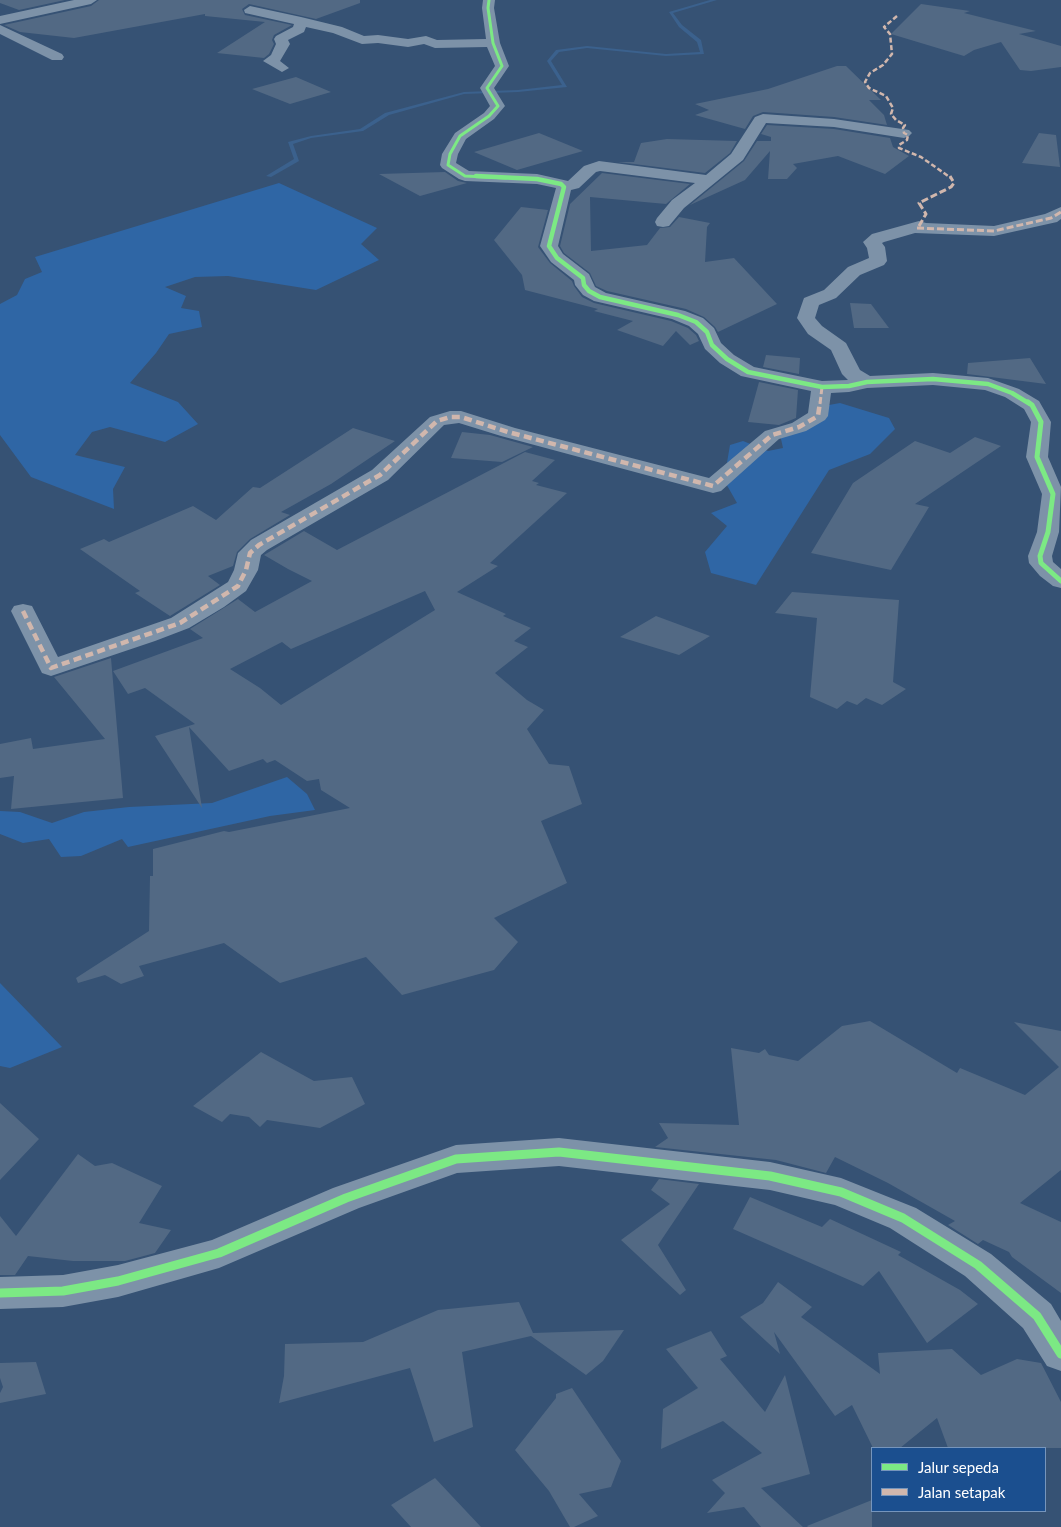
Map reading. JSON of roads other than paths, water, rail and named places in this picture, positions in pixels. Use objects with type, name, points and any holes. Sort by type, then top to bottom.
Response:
[{"type":"street","points":[[0,20],[91,0]]},
{"type":"street","points":[[489,0],[488,8],[496,54],[502,66],[492,95],[497,109],[456,141],[448,165],[465,176],[538,178],[552,180],[564,187]]},
{"type":"street","points":[[250,10],[340,31],[362,40],[378,39],[408,43],[424,40],[435,44],[494,43]]},
{"type":"street","points":[[282,68],[270,61],[276,57],[283,44],[281,39],[299,29],[301,21]]},
{"type":"street","points":[[0,29],[57,57]]},
{"type":"street","points":[[663,222],[678,204],[737,157],[760,120],[764,118],[834,123],[904,134]]},
{"type":"street","points":[[564,187],[573,184],[590,169],[599,166],[709,180]]},
{"type":"street","points":[[564,187],[549,246],[557,258],[584,278],[584,285],[589,291],[600,296],[678,315],[696,322],[707,332],[712,345],[727,359],[748,372],[822,387],[849,386],[866,382],[933,379],[988,384],[1012,392],[1032,404],[1041,422],[1037,457],[1053,494],[1048,532],[1040,556],[1041,562],[1061,581]]},
{"type":"street","points":[[866,382],[852,374],[839,347],[816,330],[806,318],[810,302],[830,294],[854,271],[878,261],[876,246],[872,242],[878,238],[918,227],[994,231],[1051,218],[1061,212]]},
{"type":"street","points":[[23,611],[51,668],[146,636],[180,622],[238,586],[246,570],[250,553],[259,545],[380,475],[437,421],[450,417],[461,417],[508,432],[713,486],[772,435],[799,427],[818,416],[822,387]]},
{"type":"street","points":[[0,1293],[63,1291],[118,1280],[219,1253],[346,1198],[456,1159],[559,1152],[770,1176],[841,1192],[903,1218],[978,1266],[1037,1316],[1061,1354]]},
{"type":"waterway","points":[[269,176],[297,160],[290,143],[311,137],[361,130],[387,114],[464,93],[518,91],[565,86],[549,61],[558,51],[587,47],[666,55],[702,53],[699,41],[680,26],[671,12],[715,0]]}]
